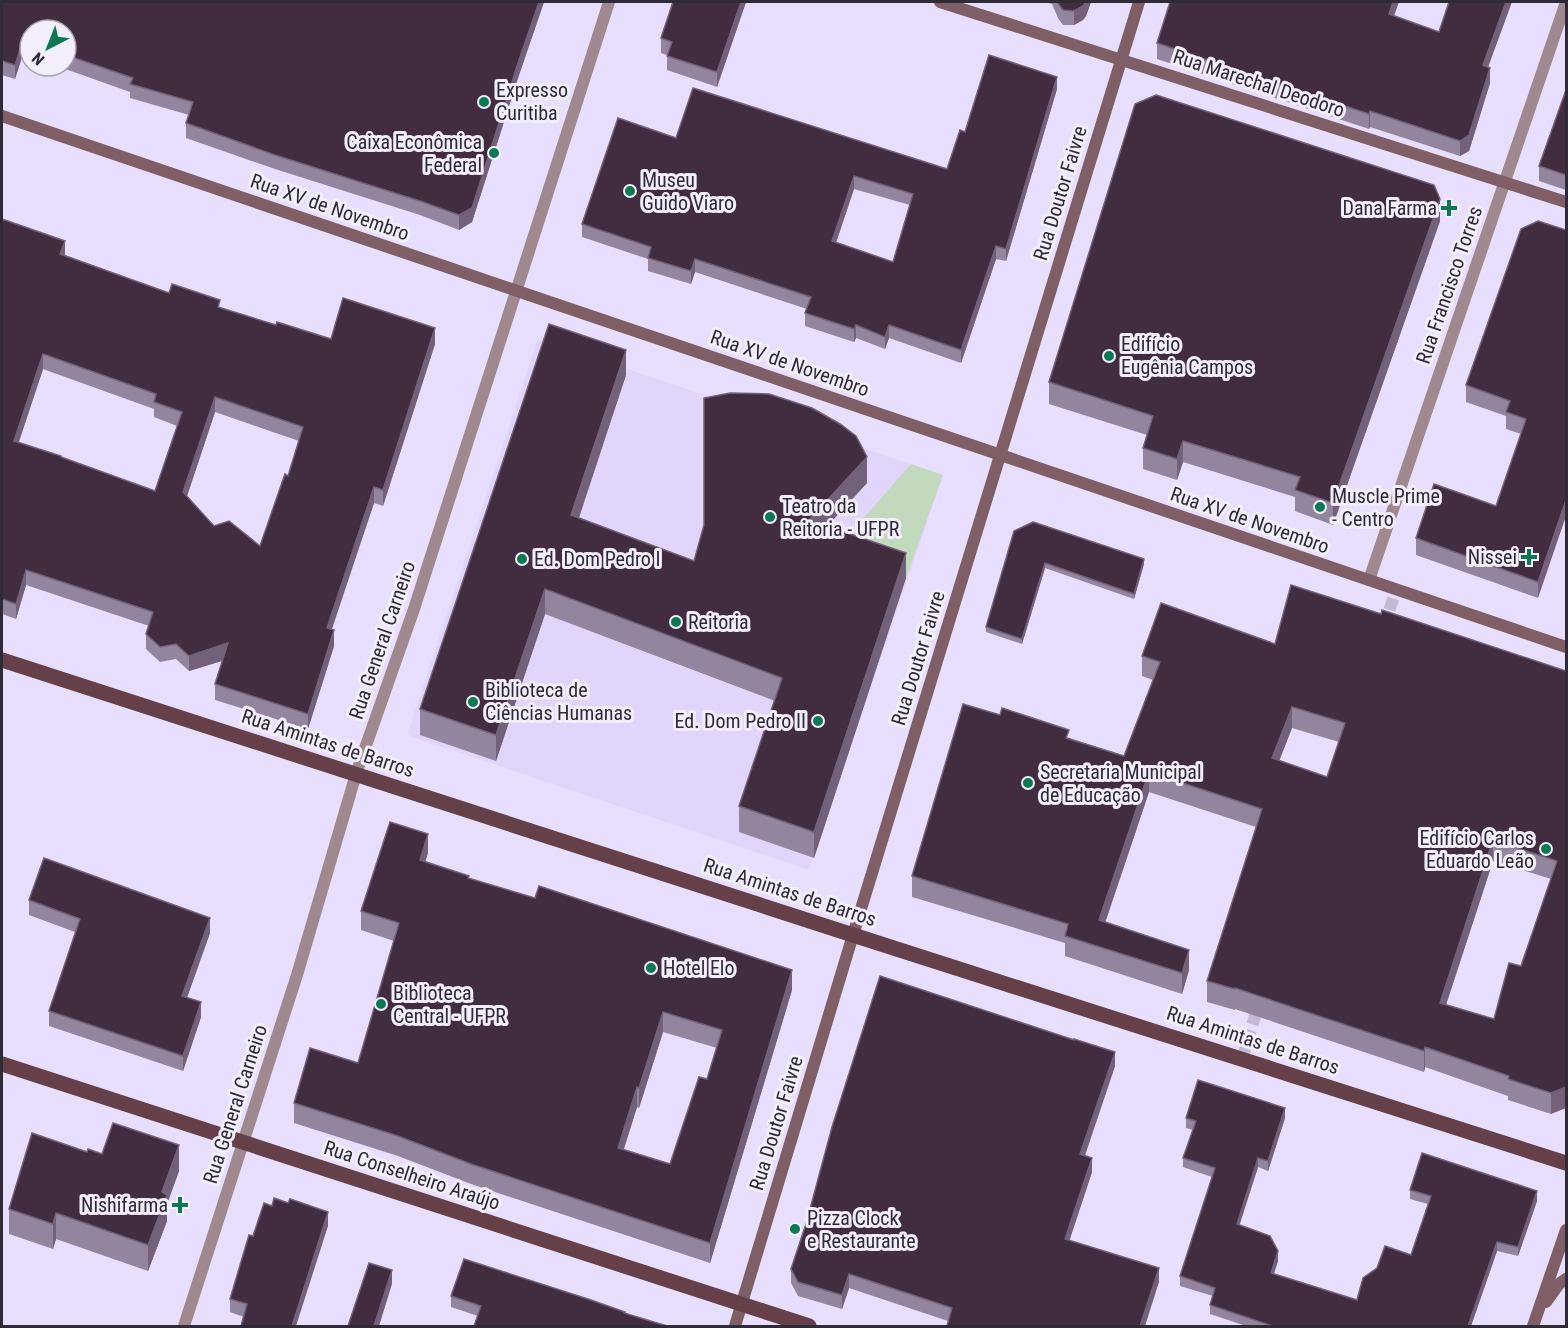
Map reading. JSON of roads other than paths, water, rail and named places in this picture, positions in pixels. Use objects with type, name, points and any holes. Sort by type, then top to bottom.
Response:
[{"type":"main road","name":"Rua Amintas de Barros","points":[[2,660],[1566,1163]]},
{"type":"main road","name":"Rua Conselheiro Araújo","points":[[2,1064],[809,1326]]},
{"type":"street","name":"Rua General Carneiro","points":[[184,1326],[297,975],[356,774],[414,609],[609,2]]},
{"type":"street","name":"Rua Marechal Deodoro","points":[[940,2],[1566,202]]},
{"type":"street","name":"Rua Doutor Faivre","points":[[735,1326],[1138,2]]},
{"type":"street","name":"Rua Francisco Torres","points":[[1369,580],[1566,2]]},
{"type":"street","name":"Rua XV de Novembro","points":[[2,116],[1566,647]]},
{"type":"street","points":[[1533,1326],[1566,1230]]},
{"type":"street","points":[[1537,1314],[1559,1284],[1566,1279]]},
{"type":"tunnel","points":[[1384,627],[1396,590]]},
{"type":"tunnel","points":[[1242,1059],[1260,1000]]},
{"type":"place","name":"Expresso Curitiba","points":[[484,102]]},
{"type":"place","name":"Caixa Econômica Federal","points":[[494,153]]},
{"type":"place","name":"Museu Guido Viaro","points":[[630,191]]},
{"type":"place","name":"Dana Farma","points":[[1449,208]]},
{"type":"place","name":"Edifício Eugênia Campos","points":[[1109,356]]},
{"type":"place","name":"Muscle Prime - Centro","points":[[1320,507]]},
{"type":"place","name":"Teatro da Reitoria - UFPR","points":[[770,517]]},
{"type":"place","name":"Nissei","points":[[1529,557]]},
{"type":"place","name":"Ed. Dom Pedro I","points":[[522,559]]},
{"type":"place","name":"Reitoria","points":[[676,622]]},
{"type":"place","name":"Biblioteca de Ciências Humanas","points":[[473,702]]},
{"type":"place","name":"Ed. Dom Pedro II","points":[[818,721]]},
{"type":"place","name":"Secretaria Municipal de Educação","points":[[1028,783]]},
{"type":"place","name":"Edifício Carlos Eduardo Leão","points":[[1546,849]]},
{"type":"place","name":"Hotel Elo","points":[[651,968]]},
{"type":"place","name":"Biblioteca Central - UFPR","points":[[381,1004]]},
{"type":"place","name":"Nishifarma","points":[[180,1205]]},
{"type":"place","name":"Pizza Clock e Restaurante","points":[[795,1229]]}]
